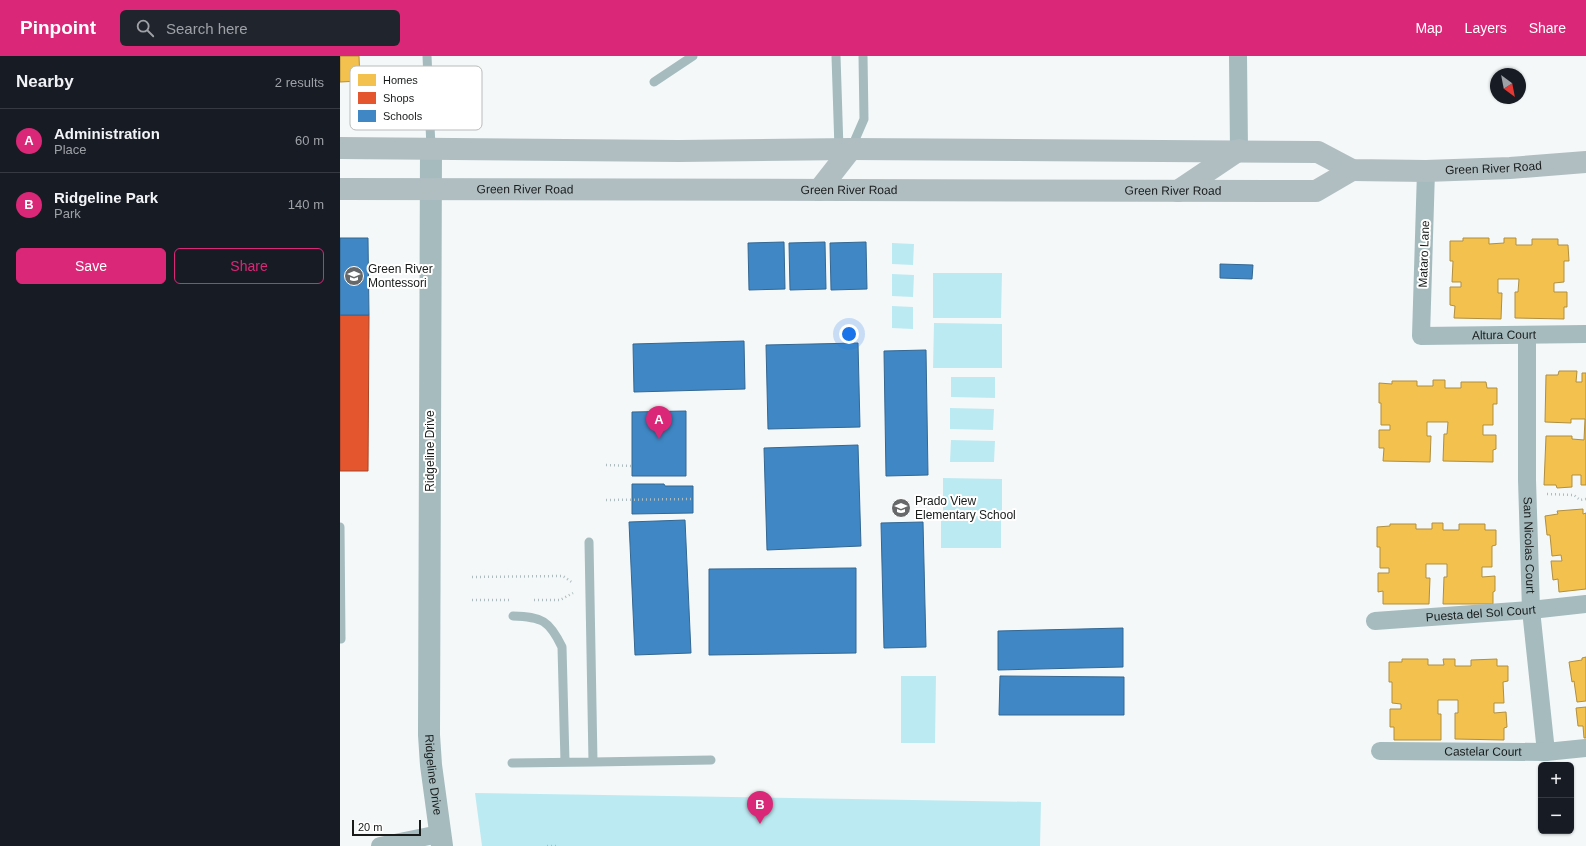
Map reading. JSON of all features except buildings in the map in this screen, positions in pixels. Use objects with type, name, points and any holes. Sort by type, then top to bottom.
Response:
[{"type":"main road","name":"Green River Road","points":[[340,148],[672,151],[845,149],[1239,150],[1318,152],[1352,170],[1426,171],[1510,168],[1586,162]]},
{"type":"main road","points":[[819,190],[845,149]]},
{"type":"main road","points":[[1178,191],[1239,150]]},
{"type":"main road","name":"Green River Road","points":[[340,189],[1316,191],[1352,170]]},
{"type":"street","points":[[1238,56],[1239,150]]},
{"type":"street","name":"Ridgeline Drive","points":[[431,148],[429,735],[440,840]]},
{"type":"street","name":"Mataro Lane","points":[[1421,336],[1426,171]]},
{"type":"street","name":"Altura Court","points":[[1421,336],[1527,336],[1586,334]]},
{"type":"street","name":"San Nicolas Court","points":[[1527,336],[1527,480],[1531,610],[1546,752]]},
{"type":"street","name":"Puesta del Sol Court","points":[[1375,622],[1531,610],[1586,604]]},
{"type":"street","name":"Castelar Court","points":[[1380,751],[1546,752],[1586,748]]},
{"type":"street","points":[[380,846],[440,840]]},
{"type":"lane","name":"Ridgeline Drive","points":[[426,56],[427,66]]},
{"type":"lane","points":[[654,82],[693,56]]},
{"type":"lane","points":[[836,56],[845,149]]},
{"type":"lane","points":[[845,149],[864,119],[863,56]]},
{"type":"lane","name":"Ridgeline Drive","points":[[430,130],[431,148]]},
{"type":"lane","points":[[340,527],[340,639]]},
{"type":"lane","points":[[589,542],[593,762]]},
{"type":"lane","points":[[513,616],[535,617],[547,624],[556,634],[562,647],[565,762]]},
{"type":"lane","points":[[512,763],[710,760]]},
{"type":"path","points":[[606,465],[632,466]]},
{"type":"path","points":[[1541,494],[1574,495],[1580,500],[1586,499]]},
{"type":"path","points":[[606,500],[694,499]]},
{"type":"path","points":[[472,577],[563,576],[574,584]]},
{"type":"path","points":[[547,846],[557,846]]},
{"type":"shaded area","points":[[892,243],[914,244],[913,265],[892,264]]},
{"type":"shaded area","points":[[933,273],[1002,273],[1001,318],[933,318]]},
{"type":"shaded area","points":[[892,274],[914,275],[913,297],[892,296]]},
{"type":"shaded area","points":[[892,306],[913,307],[913,329],[892,328]]},
{"type":"shaded area","points":[[934,323],[1002,324],[1002,368],[933,368]]},
{"type":"shaded area","points":[[951,377],[995,377],[995,398],[951,397]]},
{"type":"shaded area","points":[[950,408],[994,409],[993,430],[950,429]]},
{"type":"shaded area","points":[[951,440],[995,441],[994,462],[950,462]]},
{"type":"shaded area","points":[[943,478],[1002,479],[1002,511],[943,511]]},
{"type":"shaded area","points":[[941,516],[1001,516],[1001,548],[941,548]]},
{"type":"shaded area","points":[[901,676],[936,676],[935,743],[901,743]]},
{"type":"shaded area","points":[[475,793],[1041,802],[1040,846],[482,846]]},
{"type":"place","name":"Green River Montessori","points":[[354,276]]},
{"type":"place","name":"Administration","points":[[659,439]]},
{"type":"place","name":"Prado View Elementary School","points":[[901,508]]},
{"type":"place","name":"Ridgeline Park","points":[[760,824]]}]
